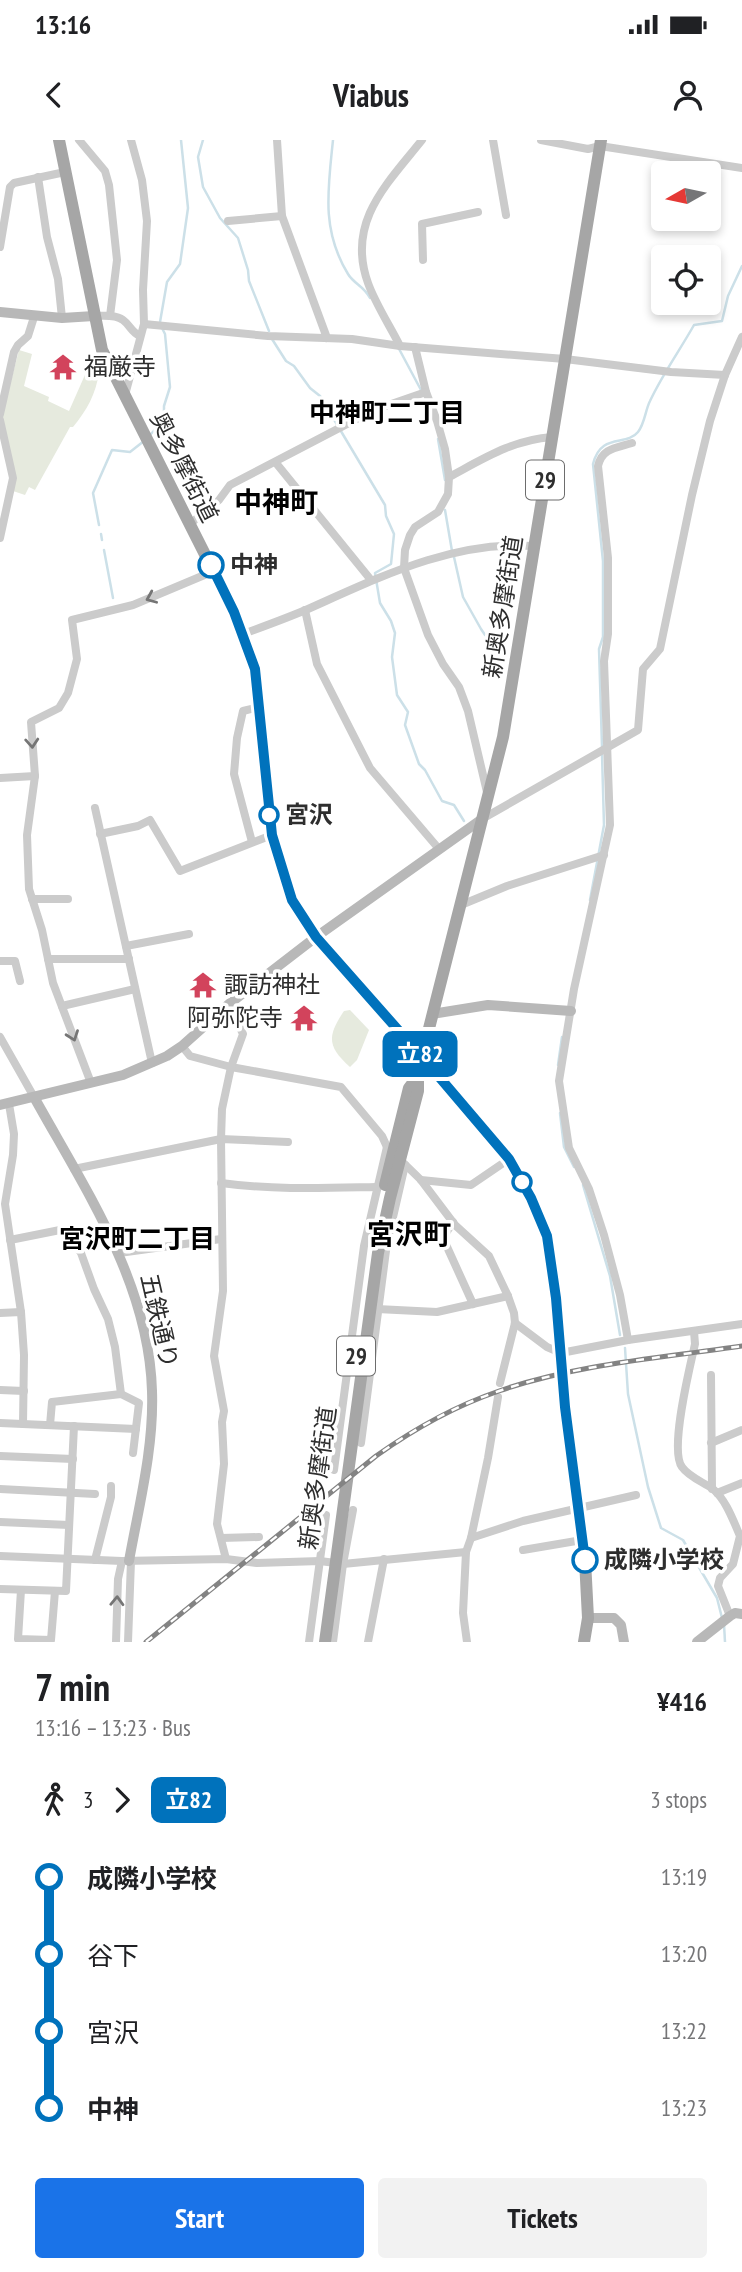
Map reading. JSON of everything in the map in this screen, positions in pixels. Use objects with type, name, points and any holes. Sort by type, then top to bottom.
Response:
[{"type":"main road","name":"奥多摩街道","points":[[59,140],[102,350],[214,571],[243,634],[255,669],[272,835],[292,900],[316,937],[509,1159],[531,1198],[547,1236],[582,1540],[588,1618],[584,1642]]},
{"type":"main road","name":"新奥多摩街道","points":[[325,1642],[378,1254],[418,1091],[418,1075],[432,1014],[503,737],[600,143]]},
{"type":"main road","points":[[0,313],[62,318],[93,316]]},
{"type":"main road","points":[[4,1105],[123,1075],[182,1046],[229,1004],[316,937],[482,819]]},
{"type":"main road","points":[[432,1014],[488,1005],[568,1011]]},
{"type":"main road","name":"新奥多摩街道","points":[[317,1642],[374,1230],[409,1088],[418,1075]]},
{"type":"main road","name":"五鉄通り","points":[[34,1097],[119,1253],[141,1316],[152,1389],[151,1431],[127,1561]]},
{"type":"main road","points":[[697,1642],[735,1613],[742,1614]]},
{"type":"main road","points":[[588,1618],[614,1618],[621,1625],[624,1642]]},
{"type":"street","points":[[79,140],[105,171],[109,185],[117,260],[110,316]]},
{"type":"street","points":[[125,397],[144,324],[147,221],[142,180],[131,140]]},
{"type":"street","points":[[277,140],[282,216],[327,338]]},
{"type":"street","points":[[398,345],[368,284],[361,240],[363,227],[375,200],[422,140]]},
{"type":"street","points":[[493,140],[506,215]]},
{"type":"street","points":[[541,140],[591,149],[600,143],[742,168]]},
{"type":"street","points":[[0,247],[10,187],[14,183],[65,172]]},
{"type":"street","points":[[38,177],[47,237],[58,279],[62,318]]},
{"type":"street","points":[[423,260],[422,224],[478,212]]},
{"type":"street","points":[[228,221],[282,216]]},
{"type":"street","points":[[93,316],[110,316],[123,320],[133,333],[140,336]]},
{"type":"street","points":[[0,414],[15,352],[28,336],[34,317]]},
{"type":"street","points":[[144,324],[725,375]]},
{"type":"street","points":[[482,819],[638,730],[643,669],[660,649],[692,495],[715,404],[742,337]]},
{"type":"street","points":[[415,347],[424,393],[438,421],[449,477],[448,494],[438,512],[415,527],[410,535],[405,550],[404,568],[428,635],[459,687],[468,711],[488,797]]},
{"type":"street","points":[[190,524],[219,500],[230,485],[374,410],[424,393]]},
{"type":"street","points":[[0,420],[13,478],[4,503],[0,538]]},
{"type":"street","points":[[449,477],[509,445],[552,437]]},
{"type":"street","points":[[628,1340],[620,1295],[604,1235],[589,1189],[569,1148],[559,1081],[568,1011],[600,856],[610,825],[603,750],[608,558],[598,466],[600,458],[607,451],[632,443]]},
{"type":"street","points":[[276,463],[374,579]]},
{"type":"street","points":[[243,634],[374,579],[453,553],[498,545],[534,546]]},
{"type":"street","points":[[91,1083],[53,984],[29,889],[27,851],[34,776],[31,722],[59,708],[68,693],[78,659],[72,620],[133,605],[214,571]]},
{"type":"street","points":[[305,610],[317,664],[370,768],[439,849]]},
{"type":"street","points":[[252,842],[234,774],[237,738],[243,711],[259,707]]},
{"type":"street","points":[[0,778],[34,776]]},
{"type":"street","points":[[94,808],[152,1063]]},
{"type":"street","points":[[100,834],[138,826],[150,820],[180,871],[272,835]]},
{"type":"street","points":[[461,905],[508,886],[600,856]]},
{"type":"street","points":[[32,899],[68,899]]},
{"type":"street","points":[[126,946],[189,934]]},
{"type":"street","points":[[48,959],[129,959]]},
{"type":"street","points":[[0,961],[15,961],[20,981]]},
{"type":"street","points":[[62,1006],[135,989]]},
{"type":"street","points":[[226,1559],[217,1524],[224,1464],[224,1411],[214,1356],[223,1291],[221,1139],[222,1109],[231,1067],[243,1034],[229,1004]]},
{"type":"street","name":"五鉄通り","points":[[0,1037],[34,1097]]},
{"type":"street","points":[[182,1046],[190,1056],[231,1067],[341,1087],[389,1148],[421,1180],[453,1222],[489,1256],[508,1296],[515,1323],[500,1384]]},
{"type":"street","points":[[4,1105],[14,1134],[3,1204],[21,1312],[23,1424]]},
{"type":"street","points":[[74,1169],[221,1139],[288,1143]]},
{"type":"street","points":[[334,1470],[364,1246],[376,1186],[389,1148]]},
{"type":"street","points":[[421,1180],[471,1185],[509,1159]]},
{"type":"street","points":[[361,1443],[377,1309],[404,1164]]},
{"type":"street","points":[[221,1183],[298,1190],[376,1186]]},
{"type":"street","points":[[453,1222],[443,1238],[473,1304]]},
{"type":"street","points":[[10,1240],[65,1229],[81,1253],[108,1319],[115,1347],[121,1394]]},
{"type":"street","points":[[119,1253],[221,1239]]},
{"type":"street","points":[[377,1309],[437,1312],[508,1296]]},
{"type":"street","points":[[0,1313],[21,1312]]},
{"type":"street","points":[[515,1323],[547,1347],[561,1353],[628,1340],[742,1324]]},
{"type":"street","points":[[694,1331],[695,1344],[679,1424],[678,1458],[682,1467],[714,1491],[727,1508],[741,1536],[733,1564],[720,1578],[718,1586],[725,1620]]},
{"type":"street","points":[[350,1360],[369,1362]]},
{"type":"street","points":[[711,1375],[714,1491]]},
{"type":"street","points":[[0,1390],[24,1391]]},
{"type":"street","points":[[50,1425],[52,1402],[121,1394],[139,1402],[133,1453]]},
{"type":"street","points":[[467,1642],[463,1613],[466,1552],[488,1458],[498,1397]]},
{"type":"street","points":[[0,1423],[136,1429]]},
{"type":"street","points":[[0,1589],[66,1591],[74,1426]]},
{"type":"street","points":[[712,1443],[742,1430]]},
{"type":"street","points":[[0,1456],[72,1459]]},
{"type":"street","points":[[714,1491],[742,1483]]},
{"type":"street","points":[[95,1560],[111,1497],[111,1486]]},
{"type":"street","points":[[0,1489],[95,1494]]},
{"type":"street","points":[[471,1538],[523,1521],[636,1495]]},
{"type":"street","points":[[333,1642],[341,1564],[353,1510]]},
{"type":"street","points":[[309,1642],[322,1562],[326,1515]]},
{"type":"street","points":[[0,1522],[69,1525]]},
{"type":"street","points":[[221,1538],[259,1537]]},
{"type":"street","points":[[523,1550],[582,1540]]},
{"type":"street","points":[[0,1556],[127,1561],[226,1559],[257,1563],[341,1564],[466,1552]]},
{"type":"street","points":[[368,1642],[384,1559]]},
{"type":"street","points":[[116,1642],[118,1579],[127,1561]]},
{"type":"street","points":[[127,1561],[128,1642]]},
{"type":"street","points":[[21,1590],[18,1639],[51,1640],[55,1591]]},
{"type":"shaded area","points":[[19,350],[32,354],[24,386],[49,397],[48,401],[69,411],[88,368],[99,372],[87,408],[73,427],[70,427],[35,490],[29,487],[25,495],[13,491],[2,416]]},
{"type":"shaded area","points":[[350,1010],[369,1030],[357,1060],[350,1067],[337,1053],[332,1040],[339,1019],[344,1011]]},
{"type":"waterway","points":[[160,322],[167,282],[180,264],[188,208],[181,140]]},
{"type":"waterway","points":[[203,140],[198,157],[203,187],[220,218],[238,238],[249,281],[269,331]]},
{"type":"waterway","points":[[333,140],[328,192],[330,225],[339,258],[348,274],[370,298]]},
{"type":"waterway","points":[[602,747],[599,649],[603,637],[603,561],[593,464],[602,448],[638,432],[655,391],[694,325],[722,321],[728,296],[742,266]]},
{"type":"waterway","points":[[149,436],[164,420],[164,406],[170,387],[165,334],[162,328]]},
{"type":"waterway","points":[[272,339],[286,361],[294,366],[310,388],[320,396],[385,505],[386,516],[394,534],[391,564],[375,573],[380,603],[395,633],[392,657],[397,695],[408,712],[405,725],[419,764],[442,801],[454,805],[464,821]]},
{"type":"waterway","points":[[398,347],[421,390]]},
{"type":"waterway","points":[[438,439],[445,480]]},
{"type":"waterway","points":[[99,525],[93,493],[112,450],[130,452],[144,441]]},
{"type":"waterway","points":[[445,510],[452,551]]},
{"type":"waterway","points":[[101,534],[102,540]]},
{"type":"waterway","points":[[104,550],[113,598]]},
{"type":"waterway","points":[[454,557],[463,597],[504,663]]},
{"type":"waterway","points":[[590,900],[604,825],[602,754]]},
{"type":"waterway","points":[[558,1065],[562,1037]]},
{"type":"waterway","points":[[560,1113],[564,1147],[574,1167]]},
{"type":"waterway","points":[[583,1185],[610,1276],[620,1335]]},
{"type":"waterway","points":[[625,1348],[628,1394],[648,1487],[661,1528],[683,1540],[717,1598],[722,1618]]},
{"type":"waterway","points":[[724,1624],[725,1642]]},
{"type":"railway","points":[[146,1642],[376,1456],[451,1411],[499,1391],[558,1374],[742,1346]]},
{"type":"bus line","name":"立82","points":[[211,565],[234,612],[255,669],[272,835],[292,900],[316,937],[340,966],[509,1159],[531,1198],[547,1236],[585,1560]]},
{"type":"place","name":"福厳寺","points":[[63,367]]},
{"type":"place","name":"中神","points":[[211,565]]},
{"type":"place","name":"宮沢","points":[[269,815]]},
{"type":"place","name":"諏訪神社","points":[[203,985]]},
{"type":"place","name":"阿弥陀寺","points":[[304,1018]]},
{"type":"place","name":"成隣小学校","points":[[585,1560]]},
{"type":"district","name":"中神町二丁目","points":[[387,413]]},
{"type":"district","name":"中神町","points":[[276,502]]},
{"type":"district","name":"宮沢町","points":[[409,1234]]},
{"type":"district","name":"宮沢町二丁目","points":[[137,1239]]}]
